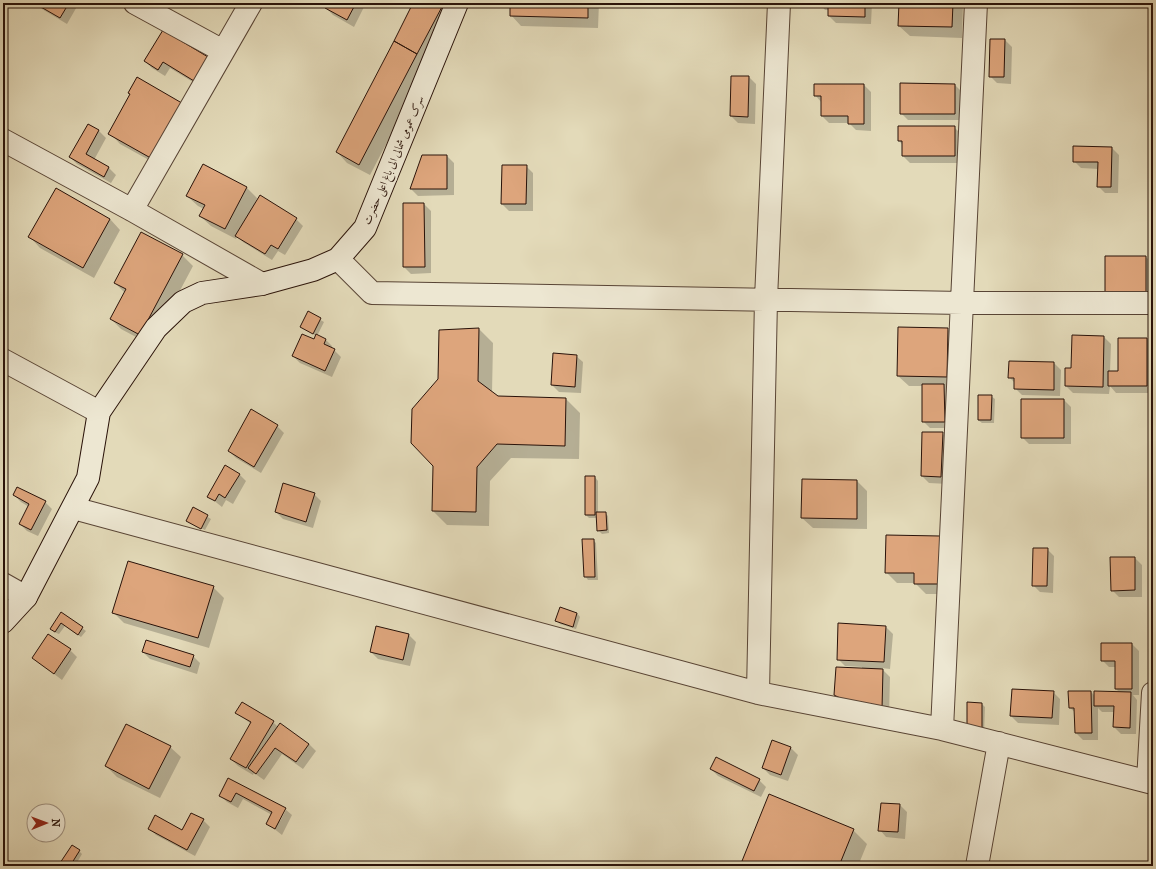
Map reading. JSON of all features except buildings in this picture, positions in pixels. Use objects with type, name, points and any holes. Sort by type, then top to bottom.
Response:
[{"type":"street","points":[[135,3],[223,51]]},
{"type":"street","points":[[132,210],[251,3]]},
{"type":"street","name":"سرک عمومی شمالی الی باغ اعلی حضرت","points":[[3,622],[26,597],[74,508],[88,478],[98,412],[156,328],[183,302],[202,293],[262,284],[313,270],[338,258],[366,228],[457,3]]},
{"type":"street","points":[[758,693],[766,299],[779,3]]},
{"type":"street","points":[[942,729],[976,3]]},
{"type":"street","points":[[3,140],[132,210],[262,284]]},
{"type":"street","points":[[338,258],[372,293],[963,303],[1153,303]]},
{"type":"street","points":[[3,360],[98,412]]},
{"type":"street","points":[[74,508],[758,693],[942,729],[1151,782],[1153,693]]},
{"type":"street","points":[[3,584],[26,597]]},
{"type":"street","points":[[977,866],[999,743]]}]
